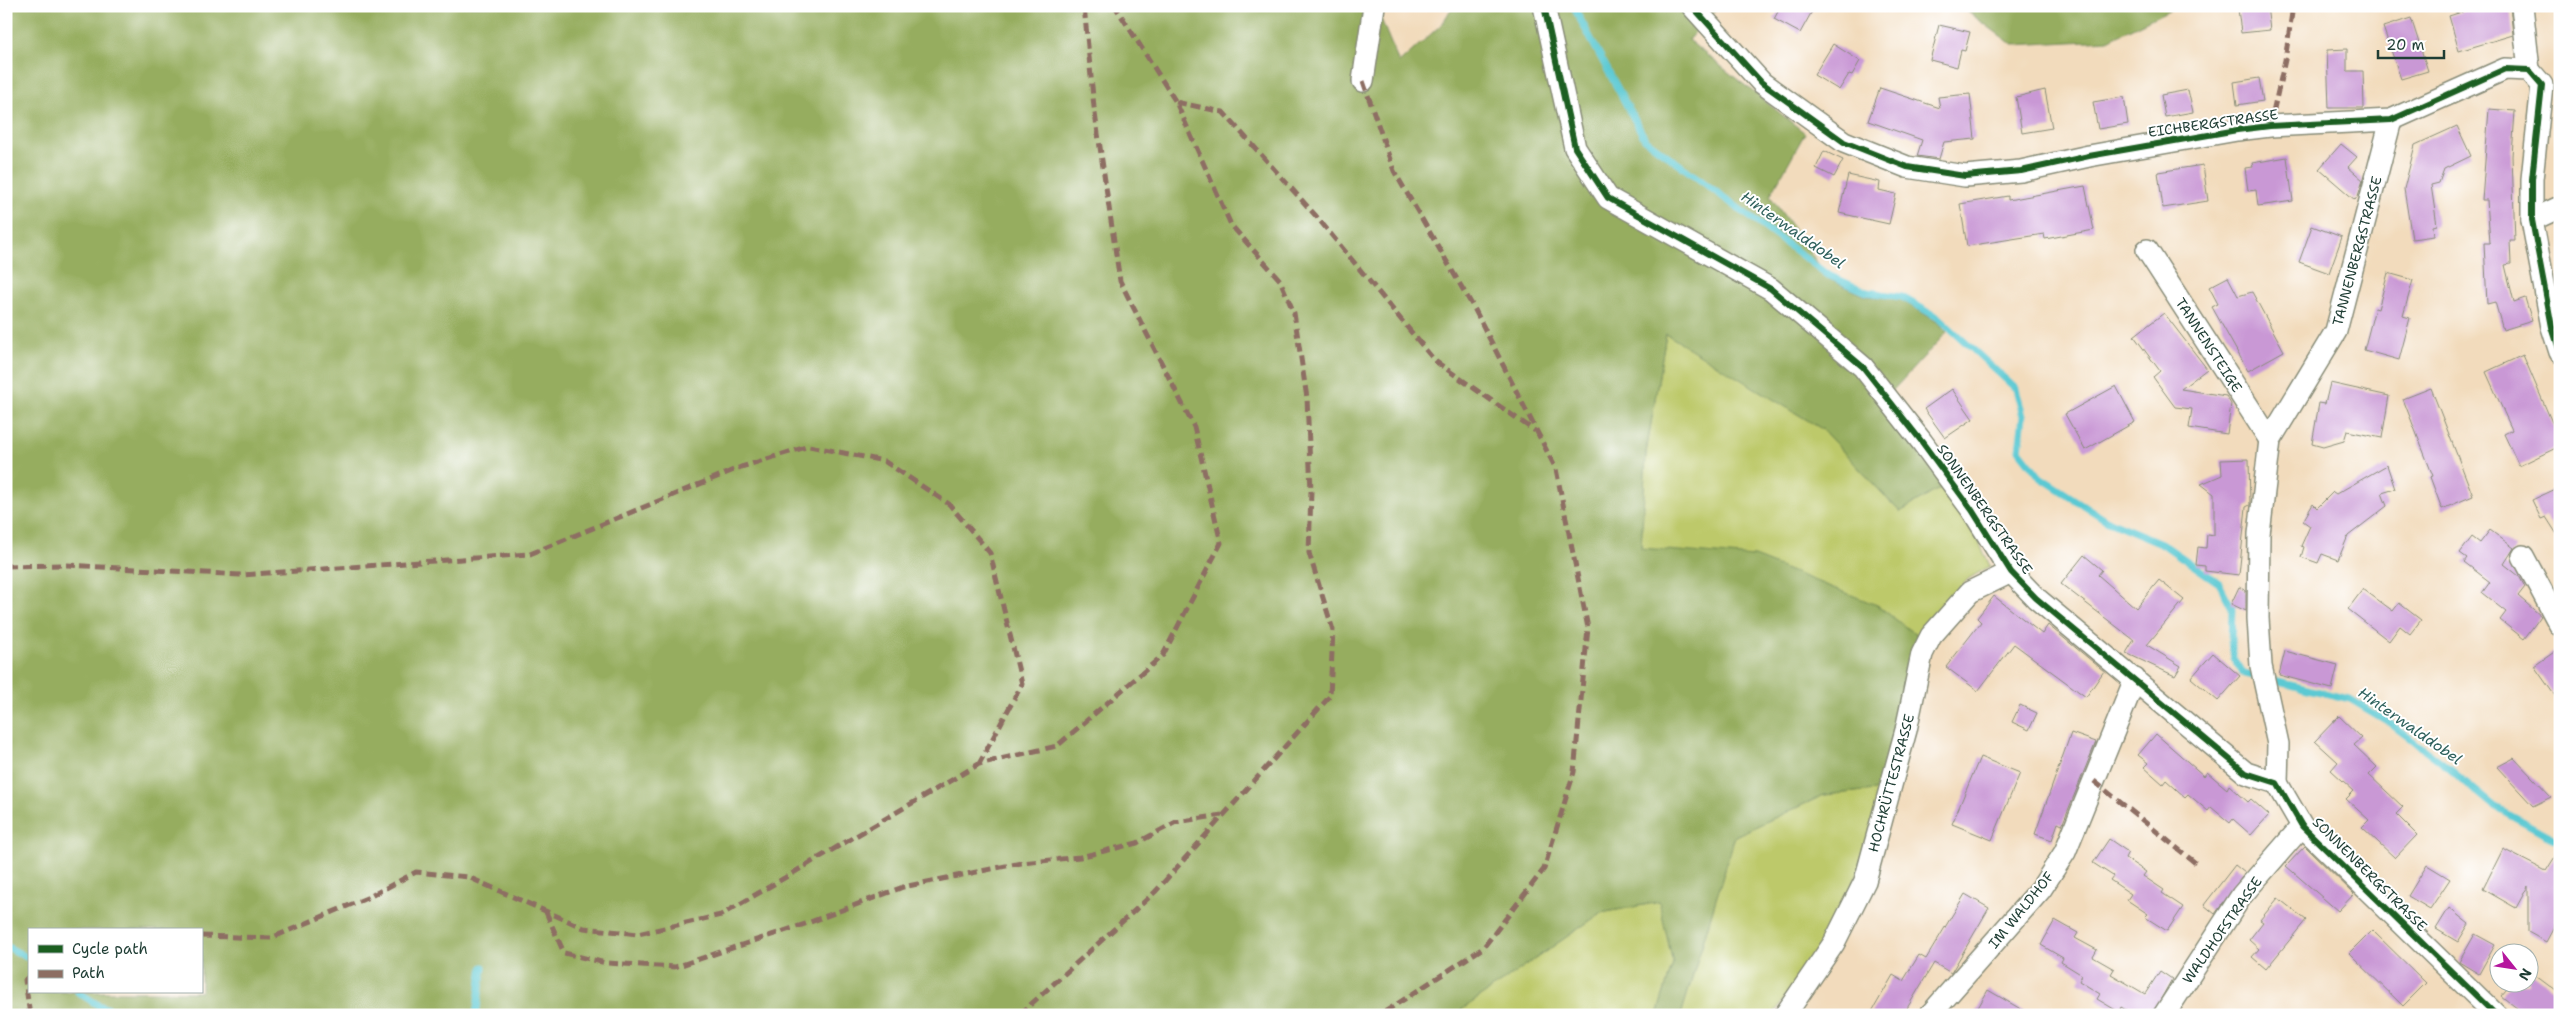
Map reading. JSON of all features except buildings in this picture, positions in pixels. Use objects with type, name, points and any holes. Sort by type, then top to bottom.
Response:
[{"type":"street","points":[[1363,81],[1374,6]]},
{"type":"street","name":"SONNENBERGSTRASSE","points":[[1544,6],[1574,148],[1608,198],[1771,289],[1862,368],[1922,442],[1972,510],[2011,572],[2036,598],[2246,773],[2278,783],[2302,826],[2496,1015]]},
{"type":"street","name":"EICHBERGSTRASSE","points":[[1692,6],[1762,83],[1844,142],[1907,167],[1965,176],[2020,171],[2089,156],[2238,130],[2270,126],[2391,120],[2505,69],[2529,70]]},
{"type":"street","points":[[2522,6],[2529,70],[2542,86],[2532,179],[2532,220],[2552,327],[2560,352]]},
{"type":"street","name":"TANNENBERGSTRASSE","points":[[2278,783],[2278,744],[2261,666],[2258,618],[2259,534],[2270,440],[2336,331],[2391,120]]},
{"type":"street","points":[[2532,220],[2560,207]]},
{"type":"street","name":"TANNENSTEIGE","points":[[2147,250],[2270,440]]},
{"type":"street","points":[[2523,556],[2560,625]]},
{"type":"street","name":"HOCHRÜTTESTRASSE","points":[[1785,1015],[1834,943],[1865,881],[1906,730],[1922,654],[1928,642],[1970,592],[2011,572]]},
{"type":"street","name":"IM WALDHOF","points":[[1930,1015],[2041,889],[2065,852],[2135,679]]},
{"type":"street","name":"WALDHOFSTRASSE","points":[[2164,1015],[2242,895],[2302,826]]},
{"type":"green space","points":[[6,6],[1381,6],[1381,19],[1399,63],[1442,24],[1453,6],[1719,6],[1688,40],[1805,133],[1770,196],[1829,279],[1866,296],[1900,299],[1939,323],[1947,332],[1880,404],[1944,486],[1900,512],[1822,429],[1666,334],[1646,453],[1641,548],[1754,557],[1877,605],[1917,636],[1884,789],[1824,795],[1735,836],[1681,1015],[1657,1015],[1673,963],[1659,902],[1601,913],[1454,1015],[6,1015]]},
{"type":"green space","points":[[1960,6],[2177,6],[2108,40],[2013,45]]},
{"type":"green space","points":[[1666,333],[1822,429],[1900,512],[1944,486],[1967,517],[1990,566],[1968,579],[1917,636],[1877,605],[1641,548],[1646,453]]},
{"type":"green space","points":[[1884,789],[1858,873],[1833,929],[1773,1015],[1681,1015],[1735,836],[1824,795]]},
{"type":"green space","points":[[1660,902],[1673,963],[1657,1015],[1454,1015],[1601,913]]},
{"type":"waterway","name":"Hinterwalddobel","points":[[1573,6],[1645,139],[1828,275],[1867,292],[1902,297],[1939,318],[2016,389],[2023,416],[2019,450],[2040,477],[2106,520],[2161,543],[2219,583],[2232,608],[2231,643],[2234,658],[2244,674],[2350,699],[2387,721],[2440,761],[2494,806],[2560,842]]},
{"type":"waterway","points":[[6,946],[26,957]]},
{"type":"waterway","points":[[476,1015],[483,967]]},
{"type":"waterway","points":[[81,994],[98,1005],[124,1015]]},
{"type":"marked path","points":[[202,936],[271,938],[369,897],[416,872],[468,877],[584,928],[638,934],[721,915],[979,764],[1057,746],[1163,655],[1221,543],[1194,427],[1120,281],[1094,107],[1084,6]]},
{"type":"marked path","points":[[1019,1015],[1155,892],[1330,696],[1333,630],[1309,553],[1311,491],[1307,398],[1294,313],[1280,280],[1231,225],[1176,102],[1115,6]]},
{"type":"marked path","points":[[2270,126],[2285,60],[2293,6]]},
{"type":"marked path","points":[[1363,81],[1394,171],[1475,310],[1556,469],[1588,628],[1574,772],[1544,869],[1483,948],[1380,1015]]},
{"type":"marked path","points":[[1176,102],[1223,112],[1316,216],[1435,361],[1535,431]]},
{"type":"marked path","points":[[6,566],[67,565],[241,575],[530,554],[741,467],[809,446],[884,461],[949,504],[990,553],[1022,684],[979,764]]},
{"type":"marked path","points":[[2094,781],[2198,865]]},
{"type":"marked path","points":[[546,912],[564,953],[606,963],[675,967],[805,924],[903,887],[1021,863],[1080,857],[1137,843],[1176,822],[1222,815]]},
{"type":"marked path","points":[[28,977],[25,980],[30,1015]]},
{"type":"cycle path","points":[[1544,6],[1575,148],[1608,198],[1771,289],[1863,367],[1972,510],[2011,572],[2036,598],[2246,773],[2277,783],[2302,826],[2496,1015]]},
{"type":"cycle path","points":[[1692,6],[1762,83],[1844,142],[1907,167],[1965,176],[2021,171],[2089,156],[2237,130],[2270,126],[2391,120],[2505,69],[2529,70],[2542,85],[2532,179],[2532,220],[2552,327],[2560,352]]}]
